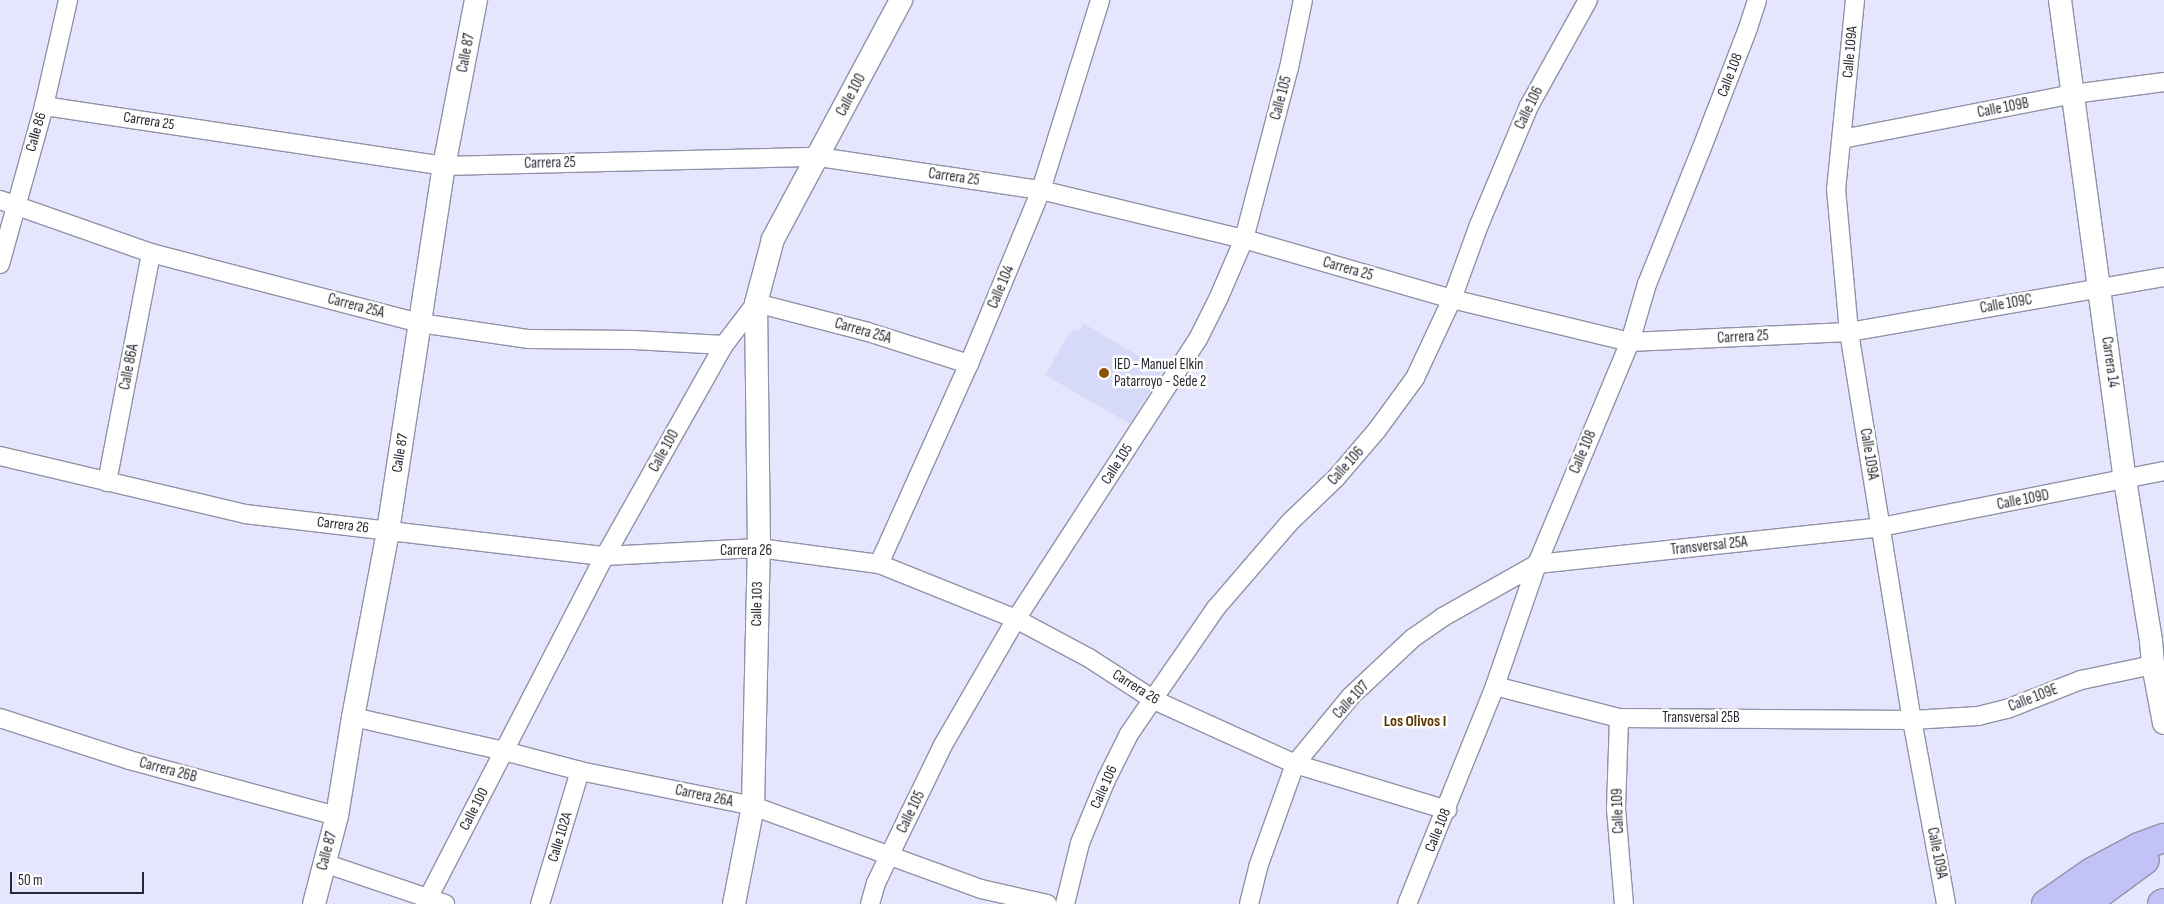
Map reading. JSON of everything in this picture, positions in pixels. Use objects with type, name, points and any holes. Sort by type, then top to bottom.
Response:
[{"type":"highway","points":[[2046,904],[2092,872],[2139,848],[2164,838]]},
{"type":"highway","points":[[2085,904],[2164,846]]},
{"type":"street","name":"Calle 86","points":[[0,264],[8,202],[44,106],[68,0]]},
{"type":"street","name":"Calle 87","points":[[314,904],[337,816],[353,717],[388,531],[444,166],[476,0]]},
{"type":"street","name":"Calle 100","points":[[426,901],[605,556],[724,345],[756,303],[773,239],[819,157],[901,0]]},
{"type":"street","name":"Calle 104","points":[[879,564],[969,364],[1041,190],[1100,0]]},
{"type":"street","name":"Calle 105","points":[[870,904],[876,884],[943,744],[1016,619],[1198,339],[1219,297],[1244,239],[1289,68],[1303,0]]},
{"type":"street","name":"Calle 106","points":[[1065,904],[1080,843],[1106,780],[1129,734],[1216,608],[1289,524],[1336,478],[1377,430],[1415,378],[1452,299],[1479,225],[1528,106],[1588,0]]},
{"type":"street","name":"Calle 108","points":[[1408,904],[1495,686],[1537,564],[1630,342],[1647,284],[1705,141],[1757,0]]},
{"type":"street","name":"Calle 109A","points":[[1855,0],[1836,190],[1849,332],[1912,720],[1946,904]]},
{"type":"street","name":"Carrera 14","points":[[2060,0],[2126,480],[2158,640],[2153,665],[2164,723]]},
{"type":"street","name":"Calle 109B","points":[[1842,139],[2073,94],[2164,82]]},
{"type":"street","name":"Carrera 25","points":[[44,106],[444,166],[819,157],[1041,190],[1244,239],[1452,299],[1630,342],[1849,332]]},
{"type":"street","name":"Carrera 25A","points":[[8,202],[151,253],[420,323],[529,339],[634,340],[724,345]]},
{"type":"street","name":"Calle 86A","points":[[107,482],[151,253]]},
{"type":"street","name":"Calle 109C","points":[[1849,332],[2164,277]]},
{"type":"street","name":"Carrera 25A","points":[[756,303],[868,332],[969,364]]},
{"type":"street","name":"Calle 103","points":[[734,904],[753,806],[759,548],[756,303]]},
{"type":"street","name":"Carrera 26","points":[[0,456],[245,514],[605,556],[759,548],[879,564],[1016,619],[1089,658],[1154,700],[1296,764],[1447,810]]},
{"type":"street","name":"Calle 109D","points":[[1881,527],[2164,471]]},
{"type":"street","name":"Transversal 25A","points":[[1537,564],[1881,527]]},
{"type":"street","name":"Calle 107","points":[[1249,904],[1258,867],[1296,764],[1352,696],[1412,638],[1443,617],[1537,564]]},
{"type":"street","name":"Calle 109E","points":[[1912,720],[1978,716],[2007,709],[2081,680],[2153,665]]},
{"type":"street","name":"Transversal 25B","points":[[1495,686],[1619,718],[1912,720]]},
{"type":"street","name":"Carrera 26A","points":[[353,717],[504,751],[580,771],[753,806],[981,889],[1047,904]]},
{"type":"street","name":"Carrera 26B","points":[[0,718],[129,760],[337,816]]},
{"type":"street","name":"Calle 109","points":[[1619,718],[1616,809],[1624,904]]},
{"type":"street","name":"Calle 102A","points":[[540,904],[580,771]]},
{"type":"street","points":[[324,863],[426,901],[445,904]]},
{"type":"shaded area","name":"IED - Manuel Elkin Patarroyo - Sede 2","points":[[1083,323],[1163,370],[1130,424],[1045,375],[1068,335],[1070,336],[1074,329],[1079,332]]},
{"type":"place","name":"IED - Manuel Elkin Patarroyo - Sede 2","points":[[1104,373]]},
{"type":"district","name":"Los Olivos I","points":[[1415,722]]}]
